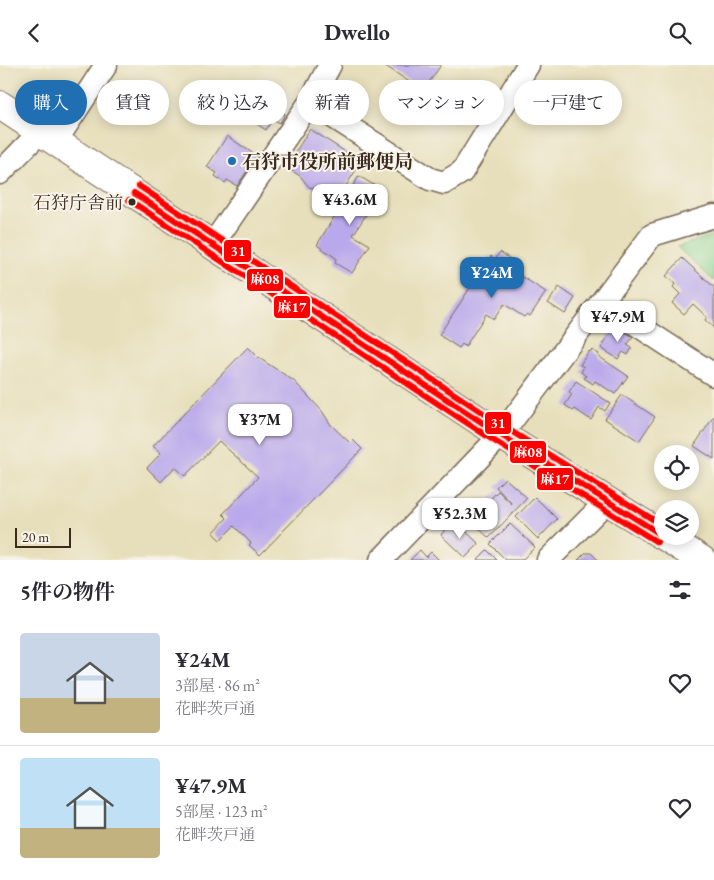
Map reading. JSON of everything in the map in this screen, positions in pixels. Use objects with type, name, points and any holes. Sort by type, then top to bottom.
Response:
[{"type":"main road","points":[[0,105],[501,435],[654,530]]},
{"type":"main road","points":[[678,545],[702,560]]},
{"type":"street","points":[[0,173],[48,136],[106,65]]},
{"type":"street","points":[[322,80],[330,65]]},
{"type":"street","points":[[346,125],[430,179],[444,183],[462,172],[528,65]]},
{"type":"street","points":[[213,245],[297,121]]},
{"type":"street","points":[[381,560],[501,435],[652,235],[714,216]]},
{"type":"street","points":[[602,302],[714,375]]},
{"type":"street","points":[[548,560],[607,501]]},
{"type":"green space","points":[[714,235],[714,281],[677,247]]},
{"type":"building","points":[[384,65],[441,65],[431,80],[406,80]]},
{"type":"building","points":[[258,125],[269,125],[266,130]]},
{"type":"building","points":[[310,129],[361,162],[337,200],[324,191],[309,187],[300,176],[286,167]]},
{"type":"building","name":"石狩市役所前郵便局","points":[[227,136],[257,156],[237,186],[227,180],[225,183],[215,176],[217,173],[207,167]]},
{"type":"building","points":[[359,176],[382,190],[353,235],[370,245],[352,273],[335,263],[336,258],[317,245]]},
{"type":"building","points":[[500,252],[518,264],[513,271],[546,292],[530,316],[527,314],[524,317],[504,304],[494,319],[486,314],[465,347],[462,344],[459,348],[439,335],[491,256],[495,259]]},
{"type":"building","points":[[682,258],[714,287],[714,328],[705,320],[707,317],[693,304],[684,314],[672,303],[680,294],[673,287],[675,284],[666,276]]},
{"type":"building","points":[[559,287],[575,298],[565,314],[548,303]]},
{"type":"building","points":[[615,325],[633,337],[627,345],[632,348],[628,355],[623,352],[618,359],[601,348]]},
{"type":"building","points":[[248,347],[259,358],[294,381],[322,411],[331,425],[349,442],[352,439],[362,449],[260,555],[249,545],[251,543],[234,526],[220,540],[213,533],[227,518],[223,514],[258,477],[219,441],[185,476],[175,467],[161,482],[147,468],[161,453],[153,446]]},
{"type":"building","points":[[592,350],[628,376],[615,394],[595,381],[593,384],[584,378],[586,376],[581,372],[584,367],[580,365],[589,351]]},
{"type":"building","points":[[576,381],[610,403],[605,411],[599,407],[591,420],[575,409],[573,411],[565,405],[572,394],[569,392]]},
{"type":"building","points":[[622,395],[655,417],[639,441],[605,419]]},
{"type":"building","points":[[714,416],[714,459],[699,449],[699,445],[695,445]]},
{"type":"building","points":[[505,478],[527,498],[489,538],[470,520],[498,491],[513,505],[496,487]]},
{"type":"building","points":[[535,497],[557,519],[538,539],[516,517]]},
{"type":"building","points":[[457,523],[479,544],[465,558],[441,535],[448,526],[451,529]]},
{"type":"building","points":[[510,524],[535,547],[522,560],[506,560],[490,544]]},
{"type":"building","points":[[420,550],[426,557],[431,552],[439,560],[410,560]]},
{"type":"building","points":[[487,550],[497,560],[477,560]]},
{"type":"building","points":[[585,553],[591,553],[598,560],[578,560]]},
{"type":"transit line","name":"31","points":[[139,186],[506,428],[654,520]]},
{"type":"transit line","name":"麻08","points":[[134,193],[501,435],[654,530]]},
{"type":"transit line","name":"麻17","points":[[129,200],[496,442],[654,540]]},
{"type":"place","name":"石狩市役所前郵便局","points":[[232,161]]},
{"type":"place","name":"石狩庁舎前","points":[[132,202]]}]
